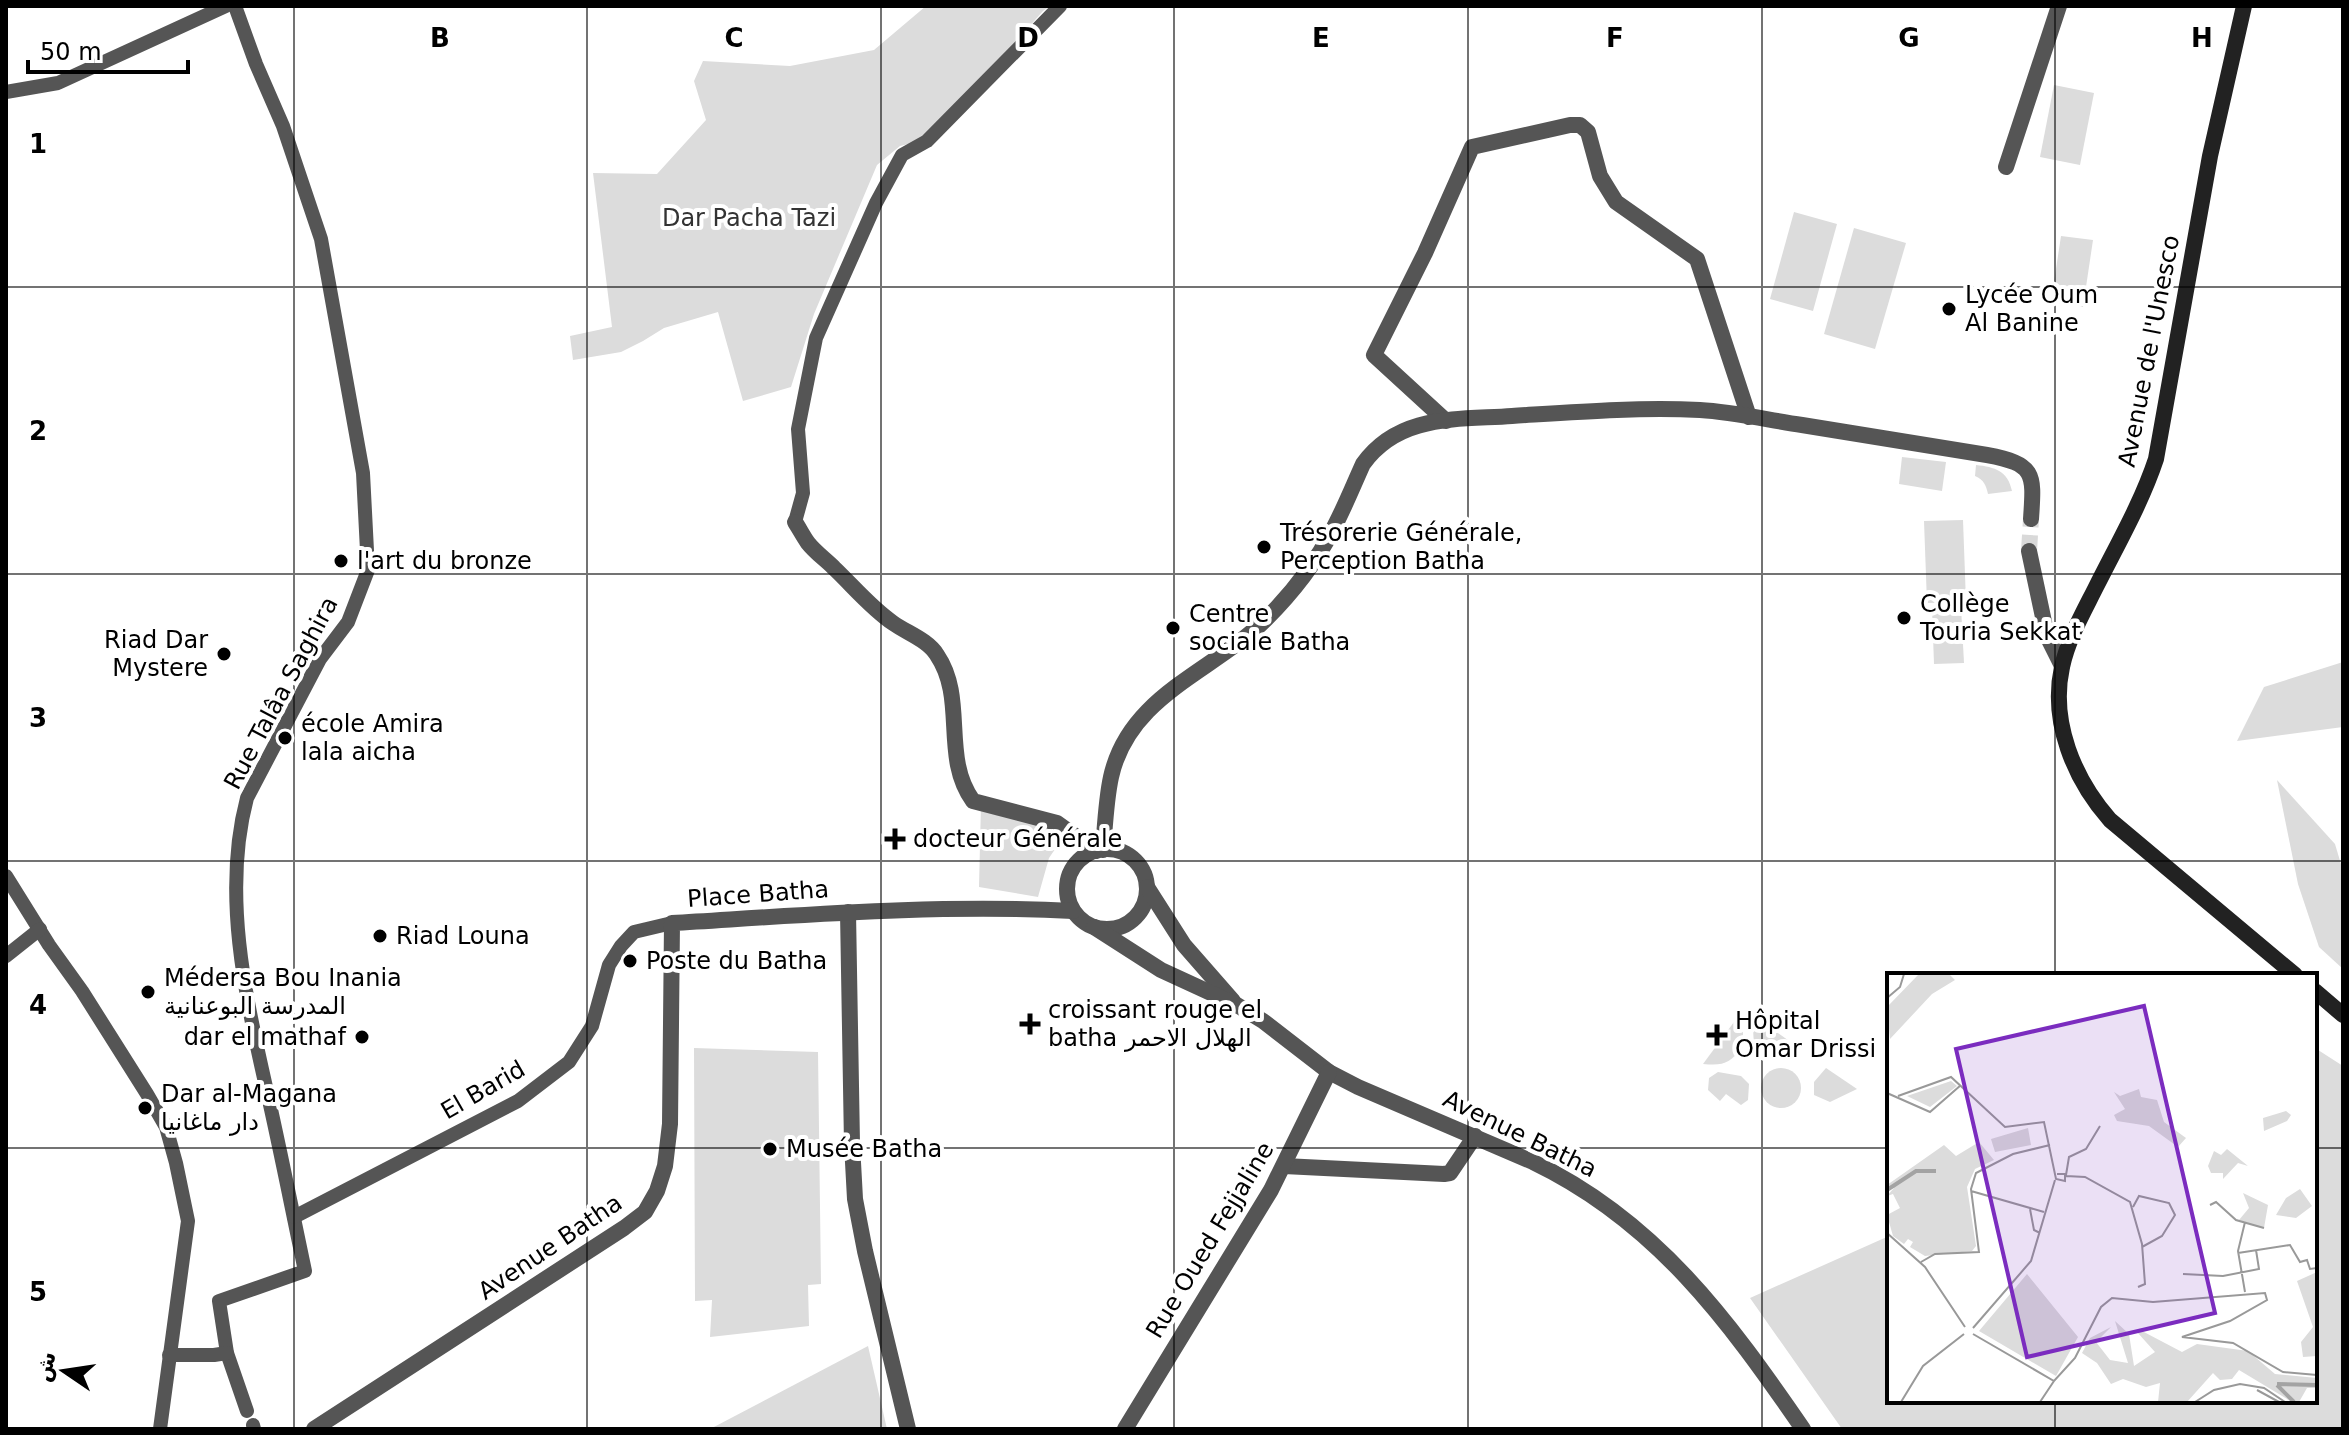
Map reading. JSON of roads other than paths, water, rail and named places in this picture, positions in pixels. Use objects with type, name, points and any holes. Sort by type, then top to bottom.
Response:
[{"type":"main road","name":"Avenue de l'Unesco","points":[[2244,6],[2210,156],[2156,459],[2143,494],[2074,632],[2062,666],[2059,695],[2066,740],[2075,768],[2090,795],[2110,820],[2293,973]]},
{"type":"main road","points":[[2317,993],[2343,1015]]},
{"type":"street","points":[[6,92],[58,83],[226,6]]},
{"type":"street","name":"Rue Talâa Saghira","points":[[227,1353],[219,1301],[305,1271],[255,1034],[237,926],[241,819],[247,798],[320,659],[348,622],[368,570],[363,473],[321,239],[283,126],[235,6]]},
{"type":"street","points":[[1060,6],[927,141],[902,155],[876,203],[816,338],[798,429],[803,493],[795,522],[808,543],[864,598],[891,622],[933,648],[940,658],[952,698],[957,769],[973,801],[1057,823],[1100,850],[1116,851],[1133,859],[1141,869],[1147,887],[1141,909],[1131,921],[1117,928],[1094,927],[1082,921],[1073,911],[1067,891],[1069,878],[1079,861],[1100,850]]},
{"type":"street","points":[[2006,167],[2059,6]]},
{"type":"street","points":[[1446,421],[1374,355],[1425,253],[1472,147],[1570,125],[1580,125],[1588,132],[1600,176],[1616,202],[1697,259],[1749,417]]},
{"type":"street","points":[[1100,850],[1110,779],[1123,744],[1140,718],[1152,704],[1232,648],[1273,612],[1323,546],[1363,464],[1375,448],[1402,430],[1446,421],[1621,409],[1702,410],[2018,462],[2034,486],[2031,519]]},
{"type":"street","points":[[2029,551],[2047,636],[2062,666]]},
{"type":"street","points":[[6,876],[166,1127],[188,1221],[160,1429]]},
{"type":"street","name":"Avenue Batha","points":[[1147,887],[1184,945],[1237,1005]]},
{"type":"street","points":[[908,1429],[855,1199],[848,912],[978,908],[1073,911]]},
{"type":"street","name":"Place Batha","points":[[672,923],[848,912]]},
{"type":"street","name":"El Barid","points":[[294,1217],[518,1101],[569,1062],[592,1026],[609,965],[621,946],[634,932],[672,923]]},
{"type":"street","name":"Avenue Batha","points":[[314,1429],[645,1212],[657,1191],[665,1166],[670,1124],[672,923]]},
{"type":"street","name":"Avenue Batha","points":[[1094,927],[1161,970],[1237,1005],[1263,1021],[1329,1072],[1559,1174],[1607,1205],[1660,1248],[1716,1308],[1803,1429]]},
{"type":"street","points":[[6,956],[40,929]]},
{"type":"street","name":"Rue Oued Fejjaline","points":[[1125,1429],[1271,1190],[1329,1072]]},
{"type":"street","points":[[1284,1166],[1444,1174],[1450,1173],[1475,1136]]},
{"type":"street","points":[[169,1355],[227,1353],[252,1422]]},
{"type":"tunnel","points":[[2029,551],[2031,519]]},
{"type":"place","name":"Lycée Oum Al Banine","points":[[1949,309]]},
{"type":"place","name":"Trésorerie Générale, Perception Batha","points":[[1264,547]]},
{"type":"place","name":"l'art du bronze","points":[[341,561]]},
{"type":"place","name":"Collège Touria Sekkat","points":[[1904,618]]},
{"type":"place","name":"Centre sociale Batha","points":[[1173,628]]},
{"type":"place","name":"Riad Dar Mystere","points":[[224,654]]},
{"type":"place","name":"école Amira lala aicha","points":[[285,738]]},
{"type":"place","name":"docteur Générale","points":[[895,839]]},
{"type":"place","name":"Riad Louna","points":[[380,936]]},
{"type":"place","name":"Poste du Batha","points":[[630,961]]},
{"type":"place","name":"Médersa Bou Inania المدرسة البوعنانية","points":[[148,992]]},
{"type":"place","name":"croissant rouge el batha الهلال الاحمر","points":[[1030,1024]]},
{"type":"place","name":"Hôpital Omar Drissi","points":[[1717,1035]]},
{"type":"place","name":"dar el mathaf","points":[[362,1037]]},
{"type":"place","name":"Dar al-Magana دار ماغانيا","points":[[145,1108]]},
{"type":"place","name":"Musée Batha","points":[[770,1149]]},
{"type":"park label","name":"Dar Pacha Tazi","points":[[749,218]]}]
